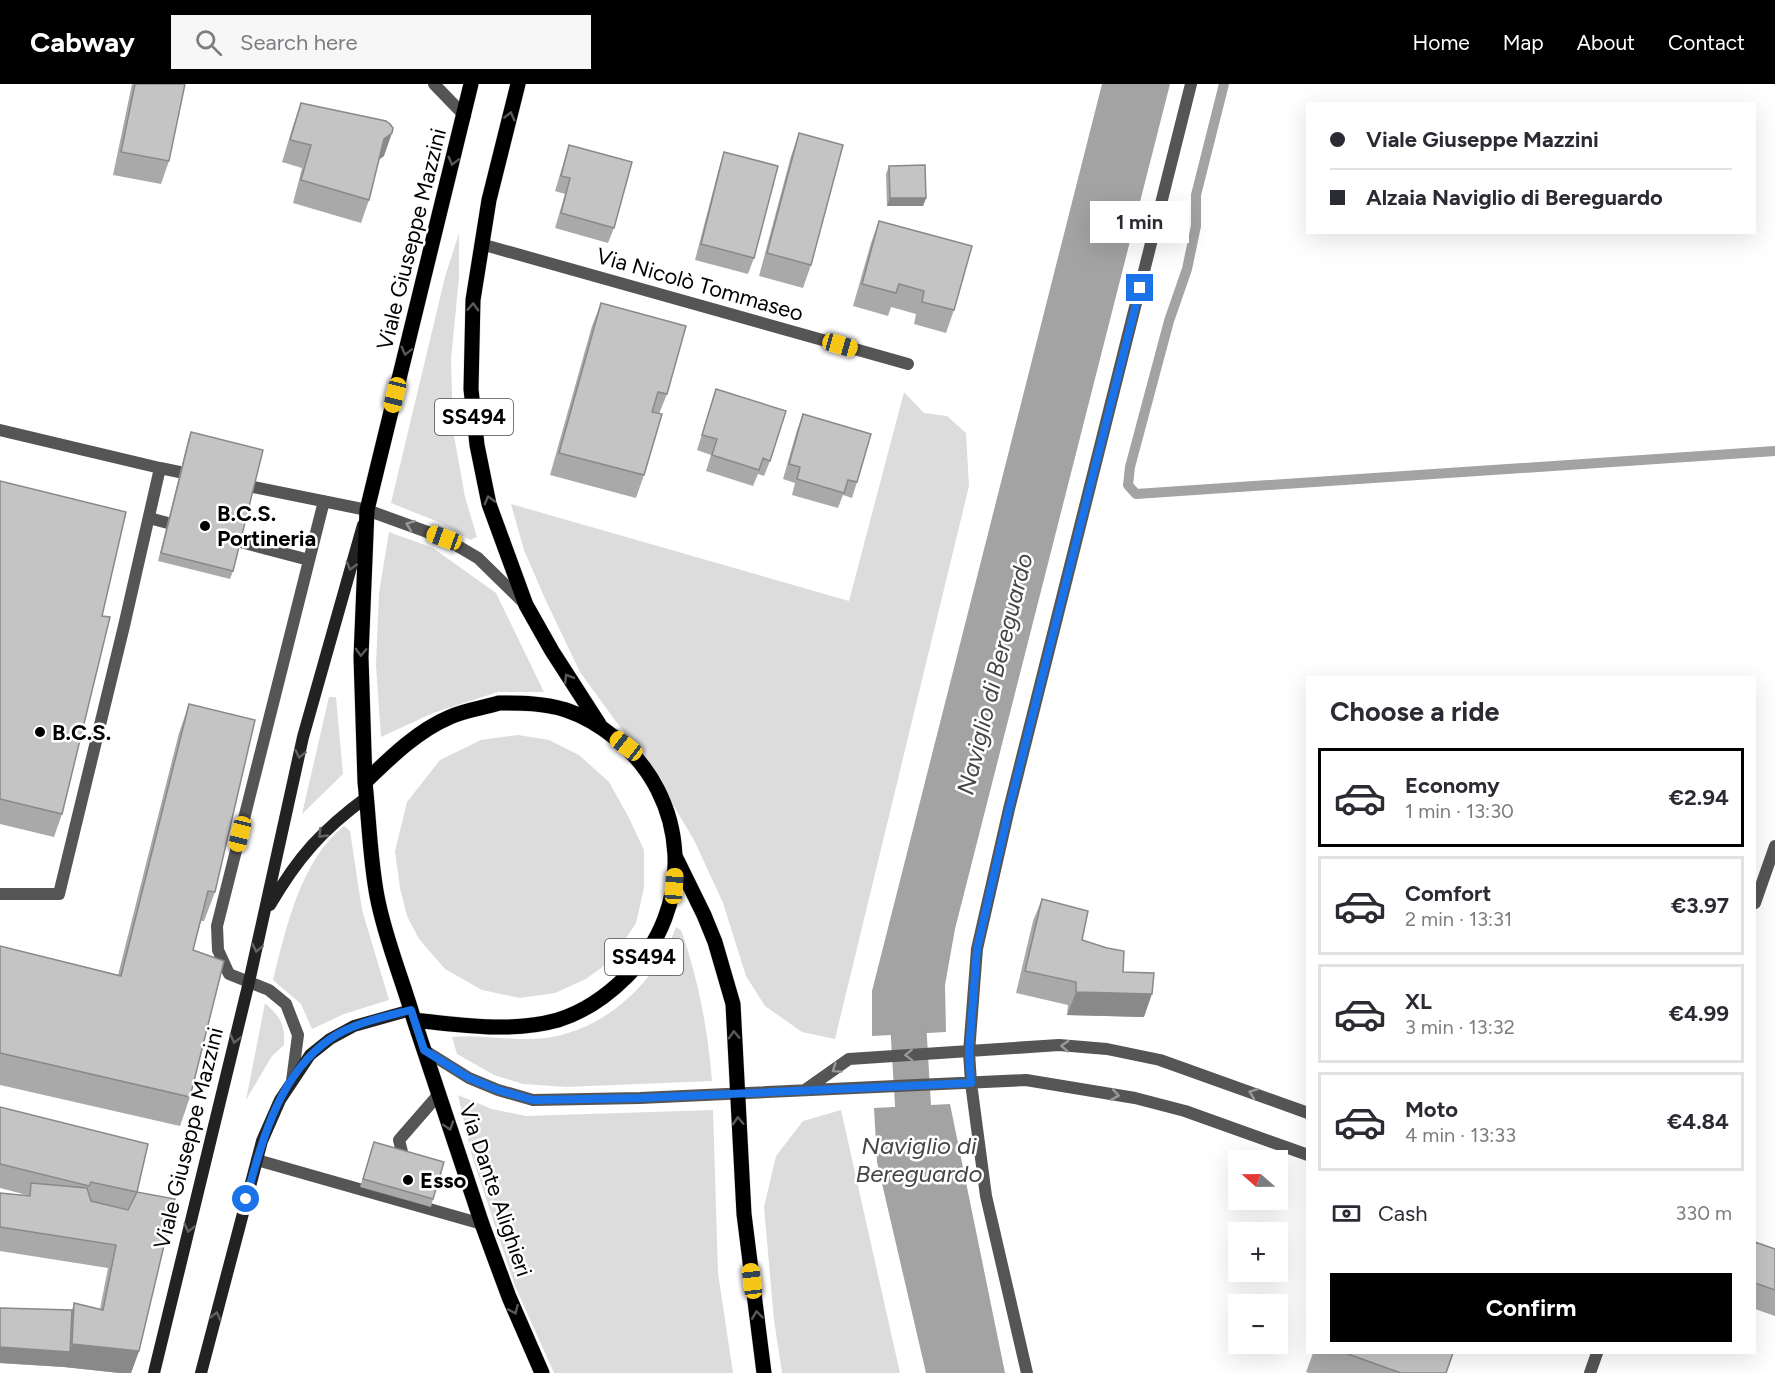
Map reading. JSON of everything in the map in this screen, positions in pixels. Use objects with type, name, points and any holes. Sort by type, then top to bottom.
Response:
[{"type":"main road","name":"Viale Giuseppe Mazzini","points":[[366,790],[391,758],[420,735],[450,717],[499,703],[535,703],[566,710],[600,726],[626,746],[648,771],[667,810],[676,857],[674,886],[667,914],[656,940],[639,964],[616,986],[590,1005],[560,1020],[524,1027],[490,1027],[413,1015],[387,938],[377,897],[370,855],[366,790],[361,657],[367,510],[471,84]]},
{"type":"main road","name":"Viale Giuseppe Mazzini","points":[[518,84],[481,244],[473,300],[471,389],[477,445],[489,504],[526,605],[563,670],[600,726]]},
{"type":"main road","name":"SS494","points":[[676,857],[715,942],[733,1004],[744,1215],[764,1373]]},
{"type":"main road","name":"Via Dante Alighieri","points":[[413,1015],[482,1224],[509,1297],[542,1373]]},
{"type":"street","points":[[434,84],[465,116]]},
{"type":"street","points":[[1027,1373],[986,1196],[971,1083],[969,1052],[977,949],[1009,809],[1191,84]]},
{"type":"street","name":"Via Nicolò Tommaseo","points":[[481,244],[908,364]]},
{"type":"street","points":[[0,430],[204,477]]},
{"type":"street","points":[[0,894],[59,894],[160,468]]},
{"type":"street","points":[[226,482],[367,510],[444,538],[478,558],[526,605]]},
{"type":"street","points":[[292,1081],[298,1035],[286,1004],[269,990],[229,974],[218,950],[217,926],[324,501]]},
{"type":"street","name":"Viale Giuseppe Mazzini","points":[[154,1373],[249,982],[303,737],[367,510]]},
{"type":"street","points":[[149,518],[193,529]]},
{"type":"street","points":[[214,535],[309,560]]},
{"type":"street","name":"Viale Giuseppe Mazzini","points":[[264,913],[288,874],[310,846],[366,790]]},
{"type":"street","points":[[1756,900],[1775,846]]},
{"type":"street","name":"Viale Giuseppe Mazzini","points":[[201,1373],[257,1160],[270,1121],[292,1081],[310,1055],[330,1039],[354,1026],[413,1015]]},
{"type":"street","points":[[804,1091],[849,1059],[1059,1045],[1107,1049],[1160,1060],[1306,1112]]},
{"type":"street","points":[[424,1050],[469,1078],[498,1090],[533,1100],[873,1089],[1026,1080],[1135,1098],[1185,1111],[1306,1154]]},
{"type":"street","points":[[407,1172],[399,1140],[439,1094]]},
{"type":"street","points":[[257,1160],[414,1199],[482,1224]]},
{"type":"street","points":[[1590,1373],[1597,1354]]},
{"type":"shaded area","points":[[459,233],[459,277],[451,360],[453,430],[465,497],[477,537],[470,540],[441,523],[391,503],[445,277]]},
{"type":"shaded area","points":[[904,392],[924,413],[947,416],[966,433],[969,486],[835,1039],[802,1032],[765,1006],[746,976],[723,903],[694,840],[643,754],[580,672],[524,550],[511,504],[849,601]]},
{"type":"shaded area","points":[[389,532],[433,548],[496,593],[544,692],[498,692],[433,713],[381,737],[376,665],[379,593]]},
{"type":"shaded area","points":[[329,697],[336,697],[343,774],[302,814]]},
{"type":"shaded area","points":[[518,735],[549,740],[579,755],[609,782],[644,850],[644,888],[636,923],[612,960],[586,979],[555,993],[520,998],[482,990],[445,969],[419,939],[407,916],[400,888],[395,851],[407,802],[440,760],[481,740]]},
{"type":"shaded area","points":[[344,826],[350,831],[362,910],[389,1000],[344,1014],[312,1029],[301,1004],[273,980],[283,939],[306,877],[316,858]]},
{"type":"shaded area","points":[[676,927],[681,930],[697,985],[705,1023],[712,1081],[566,1087],[523,1084],[494,1075],[457,1054],[452,1037],[531,1039],[578,1030],[600,1019],[638,989],[666,949]]},
{"type":"shaded area","points":[[265,1003],[281,1022],[284,1045],[272,1056],[246,1100]]},
{"type":"shaded area","points":[[458,1095],[492,1109],[526,1116],[713,1110],[718,1273],[733,1373],[554,1373],[515,1286],[472,1156]]},
{"type":"shaded area","points":[[841,1110],[900,1373],[782,1373],[774,1320],[764,1207],[776,1156],[803,1121]]},
{"type":"water","points":[[1102,84],[1170,84],[955,929],[945,985],[946,1032],[872,1036],[872,991]]},
{"type":"water","name":"Naviglio di Bereguardo","points":[[950,1104],[1005,1373],[926,1373],[877,1162],[874,1108]]},
{"type":"building","points":[[135,84],[185,84],[169,161],[121,152]]},
{"type":"building","points":[[301,103],[386,121],[393,128],[392,133],[384,139],[369,200],[301,180],[311,145],[290,140]]},
{"type":"building","points":[[799,133],[843,145],[811,265],[767,253]]},
{"type":"building","points":[[569,145],[632,162],[614,228],[561,213],[570,178],[561,176]]},
{"type":"building","points":[[724,152],[778,166],[754,258],[701,244]]},
{"type":"building","points":[[925,165],[926,198],[890,198],[889,166]]},
{"type":"building","points":[[879,221],[972,246],[954,310],[922,302],[924,291],[899,284],[896,293],[862,284]]},
{"type":"building","points":[[601,303],[686,326],[667,394],[658,392],[652,412],[662,414],[644,475],[559,453]]},
{"type":"building","points":[[716,389],[786,411],[770,461],[763,458],[759,470],[712,455],[717,439],[702,435]]},
{"type":"building","points":[[803,414],[871,434],[857,482],[848,480],[844,493],[797,479],[800,467],[789,464]]},
{"type":"building","name":"B.C.S. Portineria","points":[[191,432],[263,450],[233,571],[161,553]]},
{"type":"building","name":"B.C.S.","points":[[0,481],[126,512],[102,616],[110,617],[62,814],[0,799]]},
{"type":"building","name":"B.C.S.","points":[[189,704],[255,720],[215,892],[208,891],[193,950],[224,961],[190,1097],[0,1053],[0,946],[121,976]]},
{"type":"building","points":[[1042,899],[1088,911],[1082,940],[1124,951],[1123,972],[1154,973],[1152,994],[1076,992],[1076,982],[1025,971]]},
{"type":"building","points":[[0,1107],[148,1144],[137,1192],[91,1182],[89,1186],[0,1164]]},
{"type":"building","points":[[374,1142],[444,1162],[433,1199],[363,1179]]},
{"type":"building","points":[[31,1183],[87,1188],[91,1201],[128,1210],[137,1192],[175,1199],[139,1351],[72,1344],[74,1303],[103,1310],[116,1245],[0,1227],[0,1193],[30,1196]]},
{"type":"building","points":[[1756,1242],[1775,1249],[1775,1290],[1756,1283]]},
{"type":"building","points":[[0,1308],[72,1310],[70,1352],[0,1347]]},
{"type":"building","points":[[1348,1354],[1453,1354],[1446,1373],[1401,1373]]},
{"type":"waterway","points":[[1224,84],[1196,195],[1196,226],[1187,269],[1169,321],[1130,467],[1128,485],[1136,494],[1775,451]]},
{"type":"waterway","name":"Naviglio di Bereguardo","points":[[917,986],[908,1022],[914,1122],[922,1154]]},
{"type":"place","name":"B.C.S. Portineria","points":[[205,526]]},
{"type":"place","name":"B.C.S.","points":[[40,732]]},
{"type":"place","name":"Esso","points":[[408,1180]]},
{"type":"route","points":[[246,1199],[270,1121],[280,1100],[310,1055],[330,1039],[354,1026],[411,1010],[424,1050],[469,1078],[498,1090],[533,1100],[640,1098],[971,1083],[969,1052],[977,949],[1009,809],[1140,288]]}]
